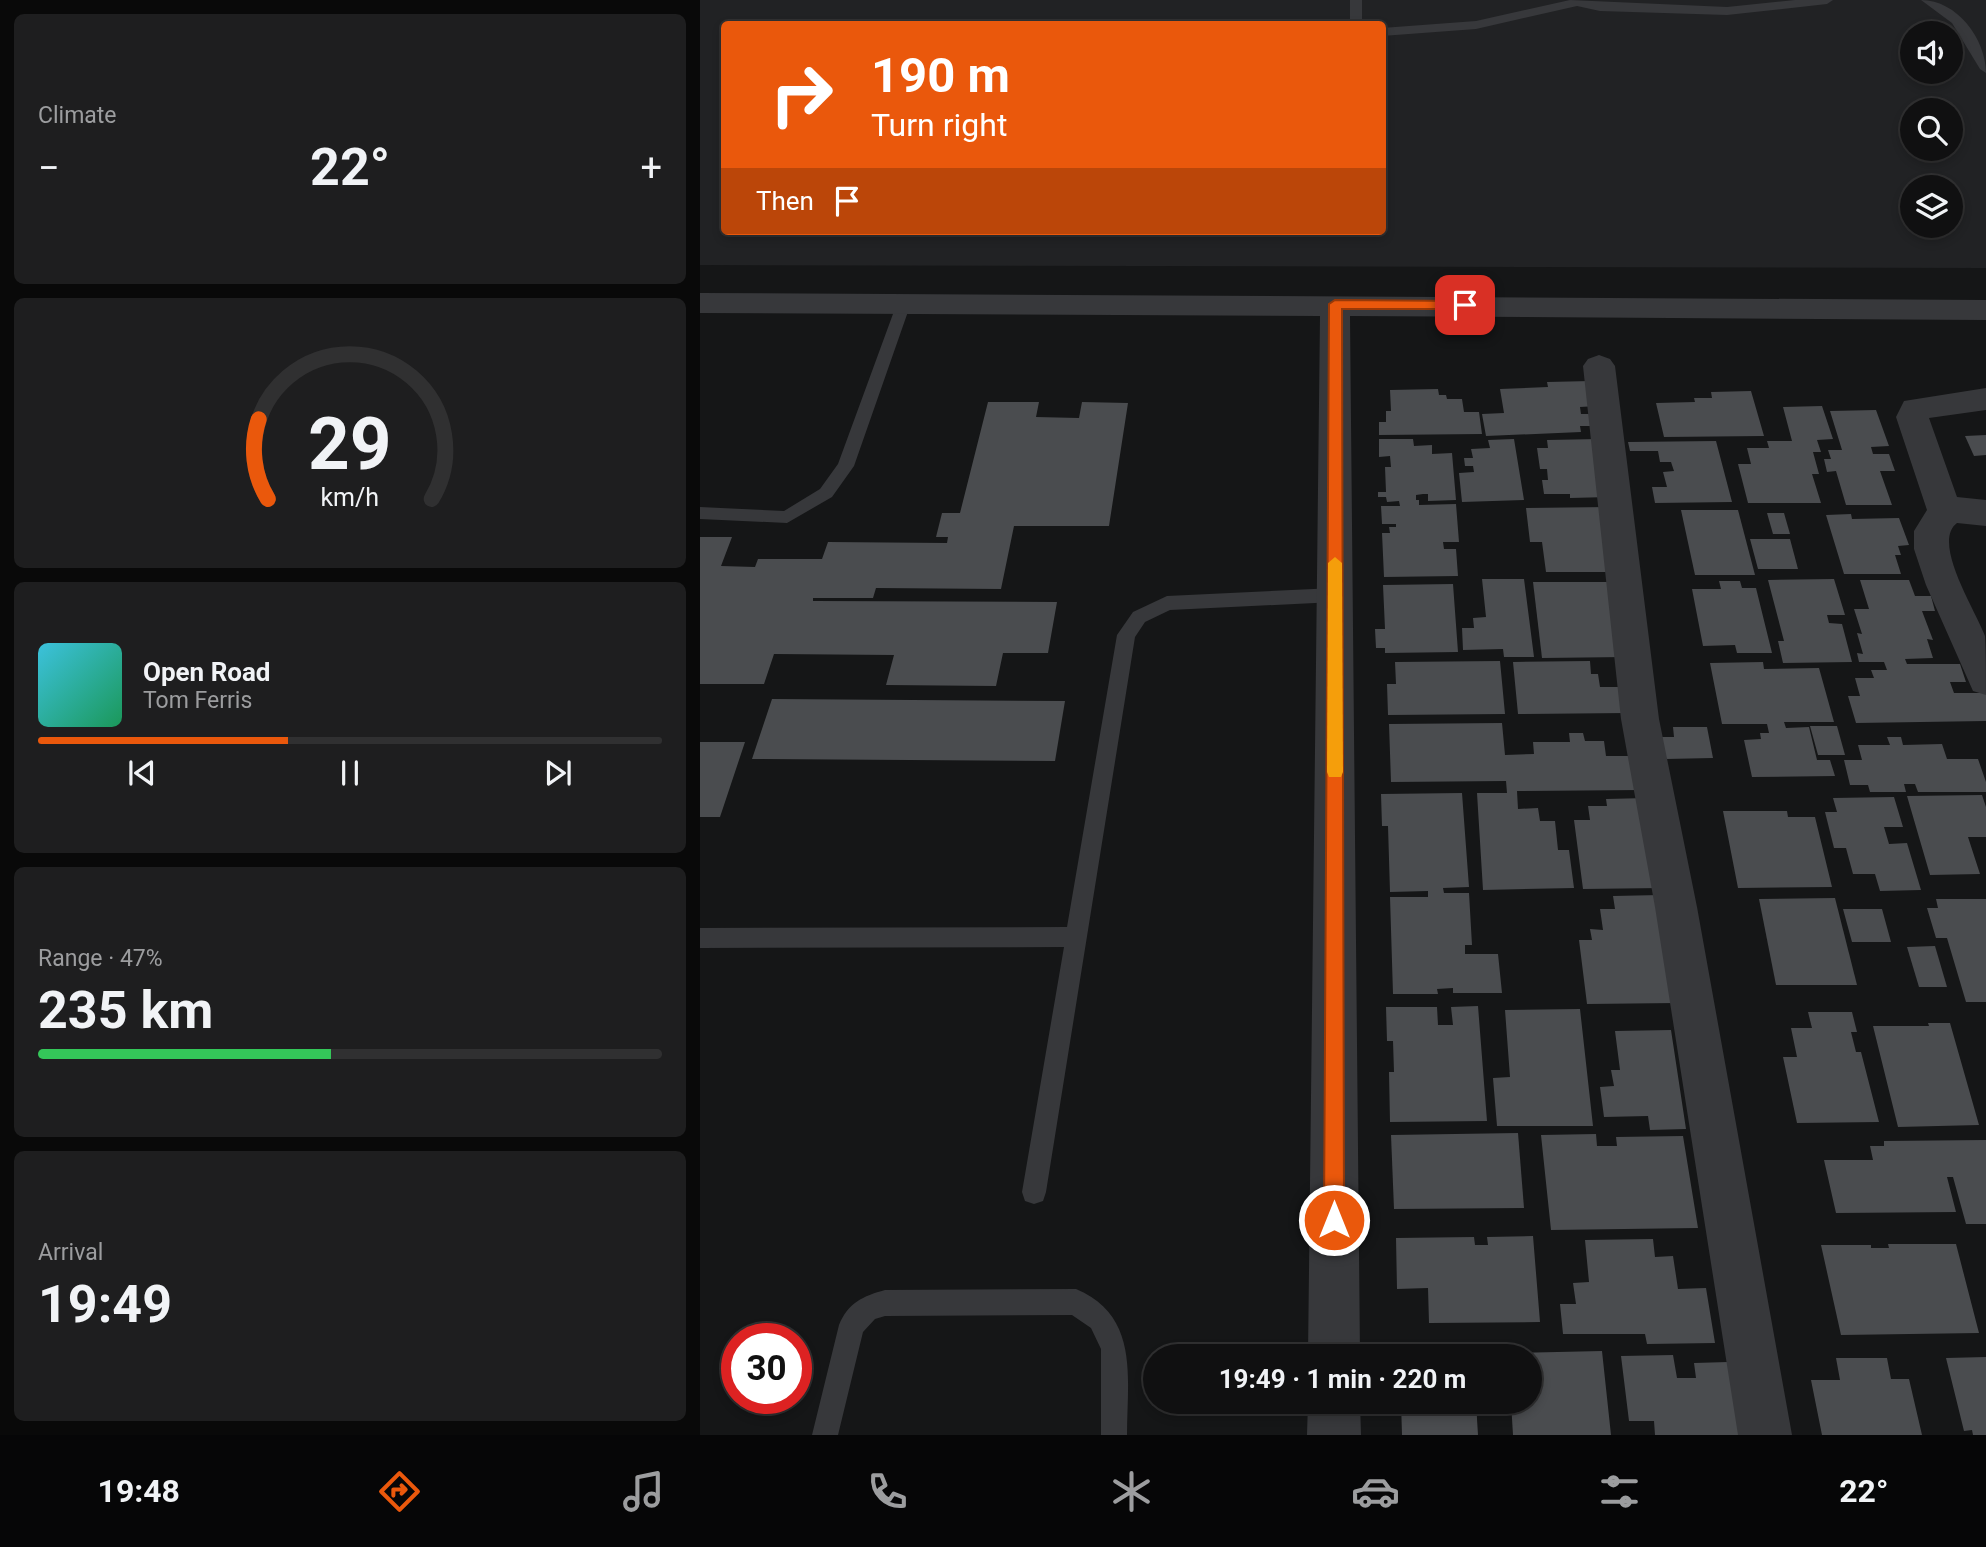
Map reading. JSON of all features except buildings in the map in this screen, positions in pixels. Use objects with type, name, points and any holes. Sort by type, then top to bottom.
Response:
[{"type":"street","points":[[700,303],[1335,304],[1986,310]]},
{"type":"street","points":[[1334,1344],[1335,304]]},
{"type":"street","points":[[1599,366],[1640,719],[1676,907],[1765,1435]]},
{"type":"street","points":[[1945,513],[1912,417],[1914,409],[1986,399]]},
{"type":"street","points":[[1986,513],[1960,510],[1945,513],[1934,525],[1930,540],[1936,565],[1986,680]]},
{"type":"street","points":[[1334,1414],[1334,1435]]},
{"type":"lane","points":[[1356,0],[1356,21]]},
{"type":"lane","points":[[1386,32],[1476,25],[1576,1],[1600,7],[1727,11],[1827,0]]},
{"type":"lane","points":[[1927,0],[1946,8],[1962,24],[1986,69]]},
{"type":"lane","points":[[700,513],[787,517],[826,493],[846,466],[904,303]]},
{"type":"lane","points":[[1034,1192],[1126,635],[1139,617],[1167,603],[1335,595]]},
{"type":"lane","points":[[700,938],[1077,937]]},
{"type":"lane","points":[[825,1435],[852,1325],[867,1308],[885,1303],[1049,1302],[1076,1302],[1100,1319],[1114,1348],[1114,1435]]},
{"type":"shaded area","points":[[700,0],[1986,0],[1986,268],[700,265]]},
{"type":"slow traffic","points":[[1335,563],[1335,772]]},
{"type":"route","points":[[1334,1220],[1335,304],[1465,305]]}]
